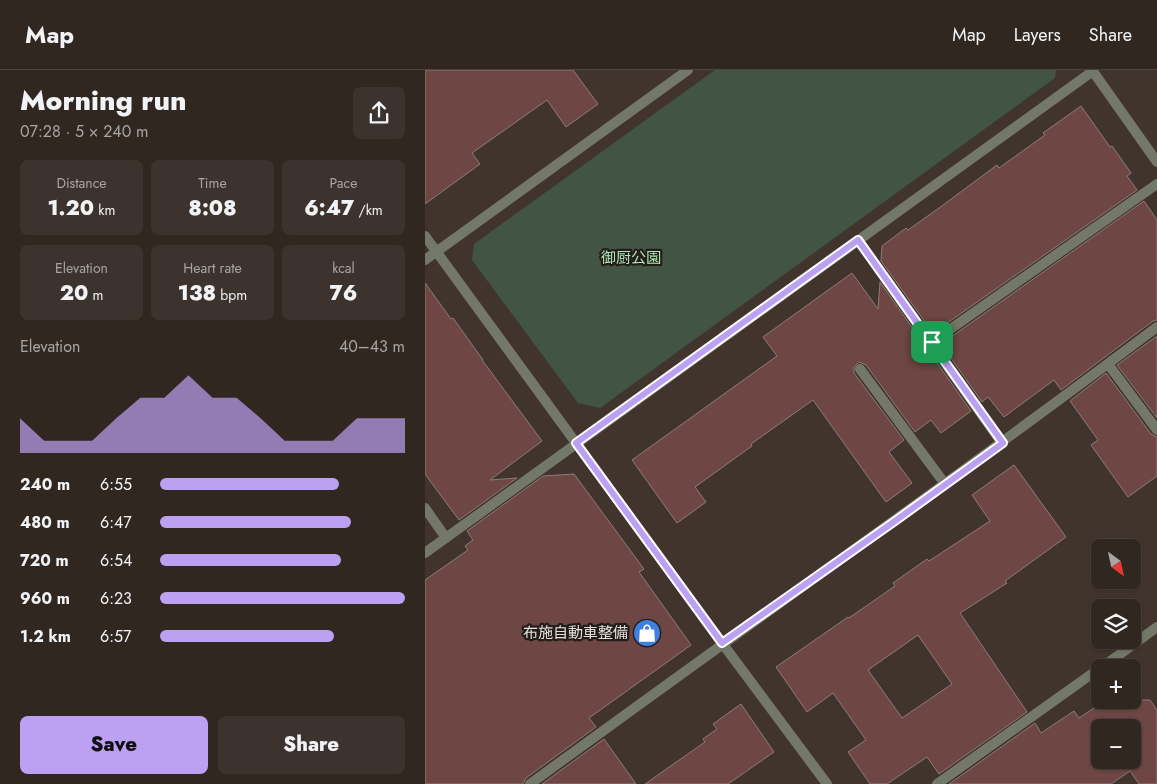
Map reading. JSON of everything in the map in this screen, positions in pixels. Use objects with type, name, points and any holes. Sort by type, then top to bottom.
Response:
[{"type":"street","points":[[425,260],[688,70]]},
{"type":"street","points":[[425,553],[1093,71],[1157,162]]},
{"type":"street","points":[[932,342],[1157,184]]},
{"type":"street","points":[[425,236],[827,784]]},
{"type":"street","points":[[858,240],[1003,443]]},
{"type":"street","points":[[530,784],[722,643],[1003,443],[1157,327]]},
{"type":"street","points":[[1108,364],[1157,430]]},
{"type":"street","points":[[860,369],[945,484]]},
{"type":"street","points":[[425,508],[446,538]]},
{"type":"street","points":[[1113,659],[1157,628]]},
{"type":"street","points":[[937,784],[1091,674]]},
{"type":"green space","name":"御厨公園","points":[[715,70],[1056,70],[1055,78],[600,408],[578,403],[472,260],[474,244]]},
{"type":"building","points":[[425,70],[573,70],[598,104],[566,127],[547,100],[472,153],[480,164],[425,204]]},
{"type":"building","points":[[1081,106],[1131,173],[1127,176],[1137,190],[933,333],[881,261],[882,246],[906,228],[908,230],[997,165],[999,168]]},
{"type":"building","points":[[1144,201],[1157,220],[1157,320],[1153,321],[1061,390],[1054,380],[1004,417],[988,397],[982,402],[941,344]]},
{"type":"building","points":[[852,273],[878,309],[880,282],[971,411],[941,433],[931,420],[915,432],[866,365],[859,362],[854,367],[854,373],[904,440],[889,452],[912,483],[886,502],[813,400],[695,487],[706,502],[677,523],[632,460],[777,356],[763,337]]},
{"type":"building","points":[[425,283],[451,319],[453,318],[542,441],[490,480],[517,478],[459,520],[425,474]]},
{"type":"building","points":[[1157,336],[1157,418],[1117,365]]},
{"type":"building","points":[[1106,373],[1151,434],[1157,437],[1157,476],[1128,497],[1091,445],[1098,440],[1070,401]]},
{"type":"building","points":[[1014,465],[1066,537],[1005,581],[1007,583],[960,613],[1027,712],[939,774],[927,757],[887,784],[870,784],[848,752],[866,740],[833,693],[807,712],[776,667],[895,586],[893,583],[927,559],[929,561],[990,521],[972,495]],"holes":[[[918,635],[952,684],[902,718],[868,670]]]},
{"type":"building","points":[[574,474],[644,569],[639,572],[691,645],[589,718],[596,727],[526,778],[523,784],[425,784],[425,580],[468,550],[465,546],[473,540],[467,531],[543,476]]},
{"type":"building","points":[[1141,700],[1150,700],[1157,710],[1157,784],[1139,784],[1130,771],[1111,784],[949,784],[1035,723],[1041,733],[1074,711],[1079,718],[1092,709],[1141,709]]},
{"type":"building","points":[[741,704],[774,752],[728,784],[645,784],[705,742],[703,739],[717,729],[713,724]]},
{"type":"building","points":[[604,739],[636,784],[542,784]]},
{"type":"place","name":"布施自動車整備","points":[[647,633]]},
{"type":"route","points":[[858,240],[932,342],[1003,443],[722,643],[576,443],[858,240]]}]
